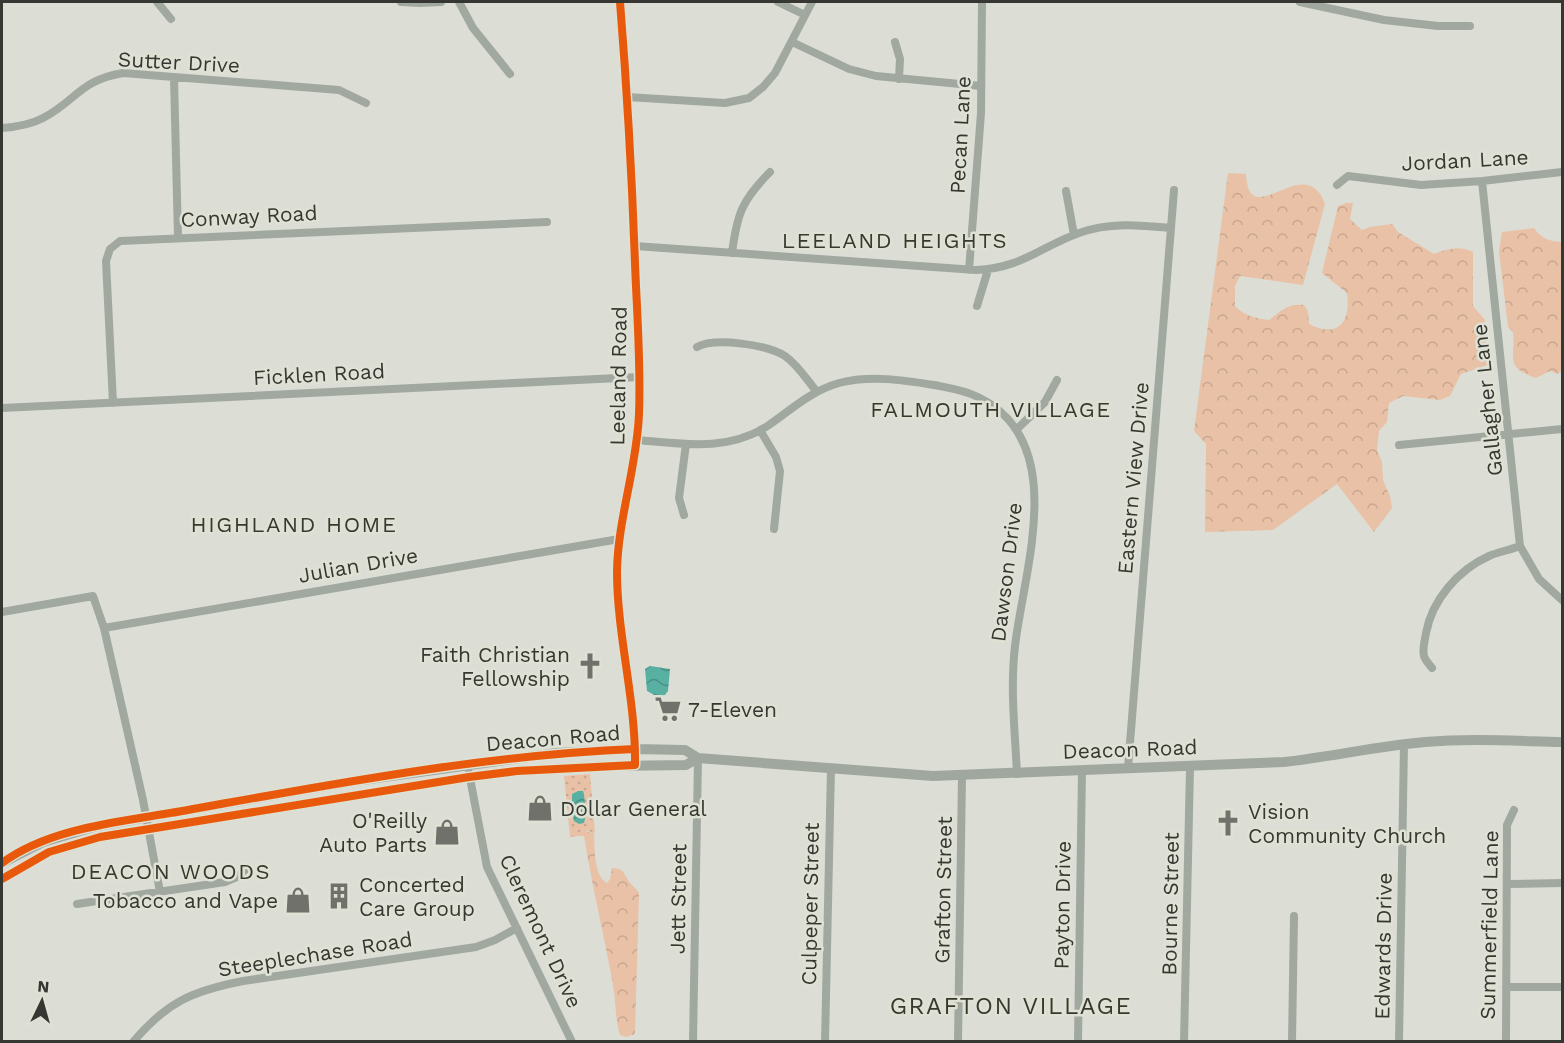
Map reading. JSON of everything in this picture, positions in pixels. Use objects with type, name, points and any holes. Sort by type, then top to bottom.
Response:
[{"type":"main road","name":"Leeland Road","points":[[620,2],[635,246],[639,377],[637,440],[619,538],[618,597],[636,749]]},
{"type":"main road","name":"Deacon Road","points":[[2,879],[32,861],[61,848],[147,824],[348,782],[557,753],[636,749],[685,750],[698,758],[897,774],[962,776],[1293,761],[1404,744],[1453,740],[1563,742]]},
{"type":"main road","name":"Deacon Road","points":[[635,765],[636,749]]},
{"type":"main road","name":"Deacon Road","points":[[2,863],[26,849],[97,826],[147,824],[517,771],[635,765],[686,765],[698,758]]},
{"type":"street","points":[[157,2],[171,19]]},
{"type":"street","points":[[401,2],[441,2]]},
{"type":"street","points":[[459,2],[473,28],[510,74]]},
{"type":"street","points":[[778,2],[805,15]]},
{"type":"street","points":[[627,97],[725,103],[741,101],[755,93],[771,79],[812,2]]},
{"type":"street","name":"Pecan Lane","points":[[969,270],[978,155],[982,2]]},
{"type":"street","points":[[1300,2],[1384,20],[1438,26],[1470,26]]},
{"type":"street","points":[[792,42],[849,69],[876,76],[981,86]]},
{"type":"street","points":[[895,42],[900,59],[899,79]]},
{"type":"street","name":"Sutter Drive","points":[[2,128],[26,124],[43,118],[86,85],[105,76],[123,74],[339,90],[366,103]]},
{"type":"street","points":[[174,78],[178,237]]},
{"type":"street","points":[[732,253],[735,228],[744,201],[770,172]]},
{"type":"street","name":"Jordan Lane","points":[[1337,185],[1348,176],[1421,185],[1563,172]]},
{"type":"street","name":"Gallagher Lane","points":[[1482,181],[1520,546],[1539,579],[1563,600]]},
{"type":"street","name":"Eastern View Drive","points":[[1128,768],[1174,190]]},
{"type":"street","points":[[1066,191],[1074,235]]},
{"type":"street","name":"Conway Road","points":[[113,403],[107,255],[115,244],[126,239],[547,222]]},
{"type":"street","points":[[635,246],[988,270],[1018,263],[1074,235],[1094,229],[1120,224],[1171,228]]},
{"type":"street","points":[[977,306],[988,270]]},
{"type":"street","points":[[697,347],[714,342],[770,349],[788,358],[818,392]]},
{"type":"street","name":"Ficklen Road","points":[[2,408],[639,377]]},
{"type":"street","name":"Dawson Drive","points":[[637,440],[719,444],[760,430],[804,399],[818,392],[846,382],[876,379],[908,381],[960,390],[998,409],[1017,429],[1029,455],[1034,498],[1032,543],[1015,650],[1017,774]]},
{"type":"street","points":[[1017,429],[1045,402],[1057,380]]},
{"type":"street","points":[[1399,445],[1563,429]]},
{"type":"street","points":[[760,430],[776,458],[780,471],[774,529]]},
{"type":"street","points":[[684,515],[679,498],[686,444]]},
{"type":"street","name":"Julian Drive","points":[[104,628],[619,538]]},
{"type":"street","points":[[1431,668],[1424,656],[1424,642],[1431,614],[1438,600],[1455,579],[1471,566],[1489,556],[1520,546]]},
{"type":"street","points":[[2,612],[93,596],[104,628],[160,891]]},
{"type":"street","name":"Edwards Drive","points":[[1399,1041],[1404,744]]},
{"type":"street","name":"Jett Street","points":[[693,1041],[698,758]]},
{"type":"street","name":"Cleremont Drive","points":[[468,765],[487,867],[572,1041]]},
{"type":"street","name":"Bourne Street","points":[[1184,1041],[1190,767]]},
{"type":"street","name":"Culpeper Street","points":[[825,1041],[831,768]]},
{"type":"street","name":"Payton Drive","points":[[1078,1041],[1082,770]]},
{"type":"street","name":"Grafton Street","points":[[958,1041],[962,776]]},
{"type":"street","name":"Summerfield Lane","points":[[1506,1041],[1508,825],[1514,810]]},
{"type":"street","points":[[77,904],[225,882],[237,877],[245,870]]},
{"type":"street","points":[[1508,884],[1563,883]]},
{"type":"street","points":[[1292,1041],[1294,916]]},
{"type":"street","name":"Steeplechase Road","points":[[133,1041],[169,1007],[206,989],[243,981],[476,947],[517,928]]},
{"type":"street","points":[[1506,987],[1563,987]]},
{"type":"green space","points":[[1228,173],[1246,174],[1249,191],[1257,197],[1267,196],[1292,186],[1305,185],[1316,189],[1325,204],[1303,285],[1240,276],[1235,286],[1235,306],[1250,316],[1269,320],[1289,306],[1304,305],[1308,311],[1309,324],[1328,330],[1340,325],[1347,312],[1347,293],[1322,273],[1338,206],[1346,203],[1353,203],[1350,219],[1362,230],[1392,224],[1398,232],[1434,254],[1458,248],[1473,252],[1473,306],[1485,320],[1487,365],[1461,374],[1450,396],[1440,400],[1403,396],[1389,403],[1387,422],[1379,431],[1377,450],[1382,462],[1383,480],[1392,508],[1374,532],[1337,484],[1273,530],[1205,532],[1206,444],[1194,431]]},
{"type":"green space","points":[[1534,228],[1546,239],[1562,242],[1562,370],[1558,374],[1550,371],[1536,378],[1519,370],[1513,360],[1513,332],[1508,327],[1499,251],[1502,232]]},
{"type":"green space","points":[[590,774],[595,833],[579,832],[579,836],[570,837],[564,776]]},
{"type":"green space","points":[[579,832],[594,833],[597,868],[602,879],[607,883],[612,868],[618,869],[639,893],[635,1034],[626,1037],[620,1035],[618,1029],[613,985],[584,836],[579,836]]},
{"type":"water","points":[[650,666],[670,669],[668,691],[665,695],[656,696],[647,691],[645,669]]},
{"type":"water","points":[[583,791],[586,814],[584,823],[579,824],[574,821],[572,811],[572,794]]},
{"type":"cycle path","points":[[2,879],[49,852],[100,837],[469,777],[517,771],[635,765],[633,716],[620,620],[617,571],[639,414],[631,166],[620,2]]},
{"type":"cycle path","points":[[2,863],[22,850],[45,840],[119,821],[469,764],[524,757],[635,749]]},
{"type":"place","name":"Faith Christian Fellowship","points":[[590,666]]},
{"type":"place","name":"7-Eleven","points":[[668,709]]},
{"type":"place","name":"Dollar General","points":[[540,808]]},
{"type":"place","name":"Vision Community Church","points":[[1228,823]]},
{"type":"place","name":"O'Reilly Auto Parts","points":[[447,832]]},
{"type":"place","name":"Concerted Care Group","points":[[339,896]]},
{"type":"place","name":"Tobacco and Vape","points":[[298,900]]},
{"type":"district","name":"LEELAND HEIGHTS","points":[[895,240]]},
{"type":"district","name":"FALMOUTH VILLAGE","points":[[991,409]]},
{"type":"district","name":"HIGHLAND HOME","points":[[294,524]]},
{"type":"district","name":"DEACON WOODS","points":[[171,871]]},
{"type":"district","name":"GRAFTON VILLAGE","points":[[1011,1006]]}]
